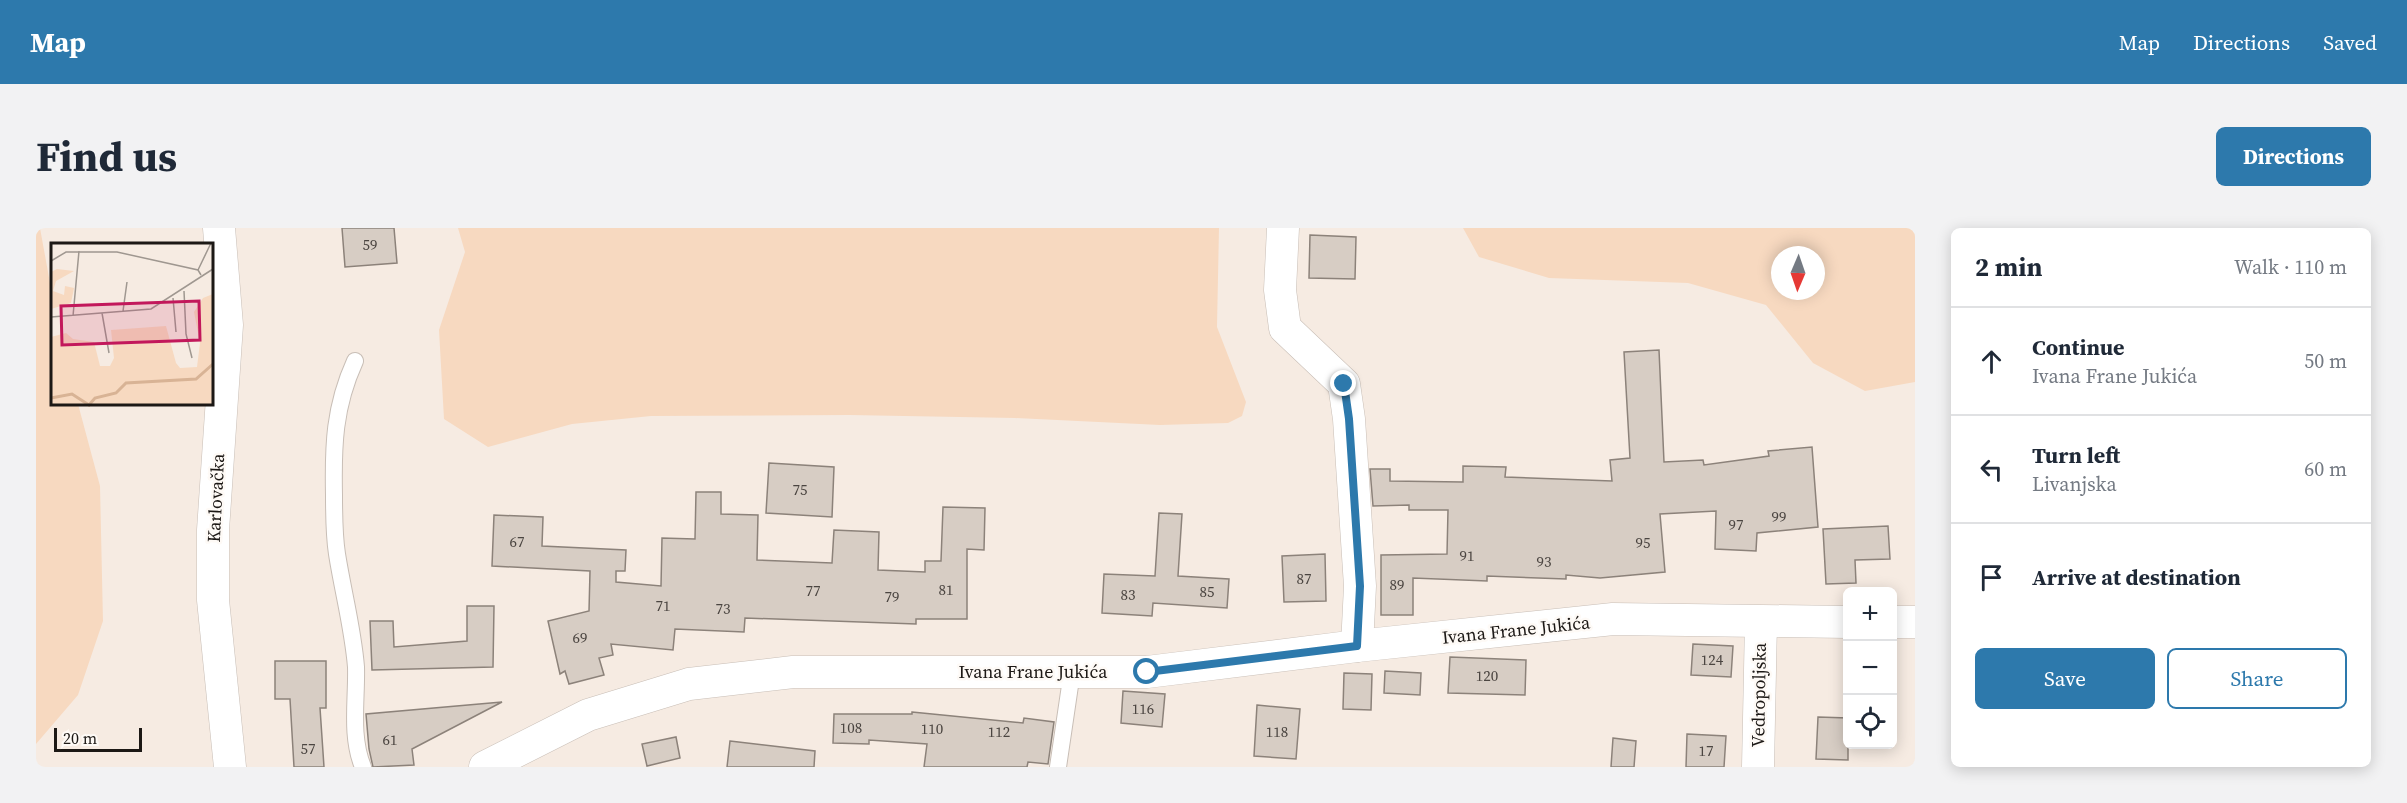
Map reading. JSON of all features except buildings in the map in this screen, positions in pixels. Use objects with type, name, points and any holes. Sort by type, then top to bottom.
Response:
[{"type":"street","name":"Karlovačka","points":[[219,228],[227,325],[213,530],[213,600],[230,767]]},
{"type":"street","points":[[1283,228],[1280,290],[1285,328],[1344,384],[1349,419],[1360,586],[1357,646]]},
{"type":"street","name":"Ivana Frane Jukića","points":[[485,767],[588,715],[689,684],[793,672],[1147,672],[1357,646],[1613,619],[1843,622]]},
{"type":"street","name":"Vedropoljska","points":[[1758,767],[1761,622]]},
{"type":"street","points":[[1897,622],[1915,622]]},
{"type":"lane","points":[[355,361],[342,396],[335,425],[334,523],[356,667],[357,741],[363,767]]},
{"type":"lane","points":[[1058,767],[1072,672]]},
{"type":"shaded area","points":[[36,228],[40,228],[51,288],[51,405],[78,405],[100,486],[103,621],[78,695],[36,744]]},
{"type":"shaded area","points":[[458,228],[1219,228],[1217,327],[1246,402],[1242,416],[1228,423],[1160,425],[1015,418],[849,415],[651,416],[572,424],[488,447],[444,419],[439,330],[465,252]]},
{"type":"shaded area","points":[[1463,228],[1915,228],[1915,382],[1865,391],[1813,363],[1766,305],[1688,283],[1549,278],[1479,257]]},
{"type":"route","points":[[1147,672],[1357,646],[1360,586],[1349,419],[1344,384]]}]
